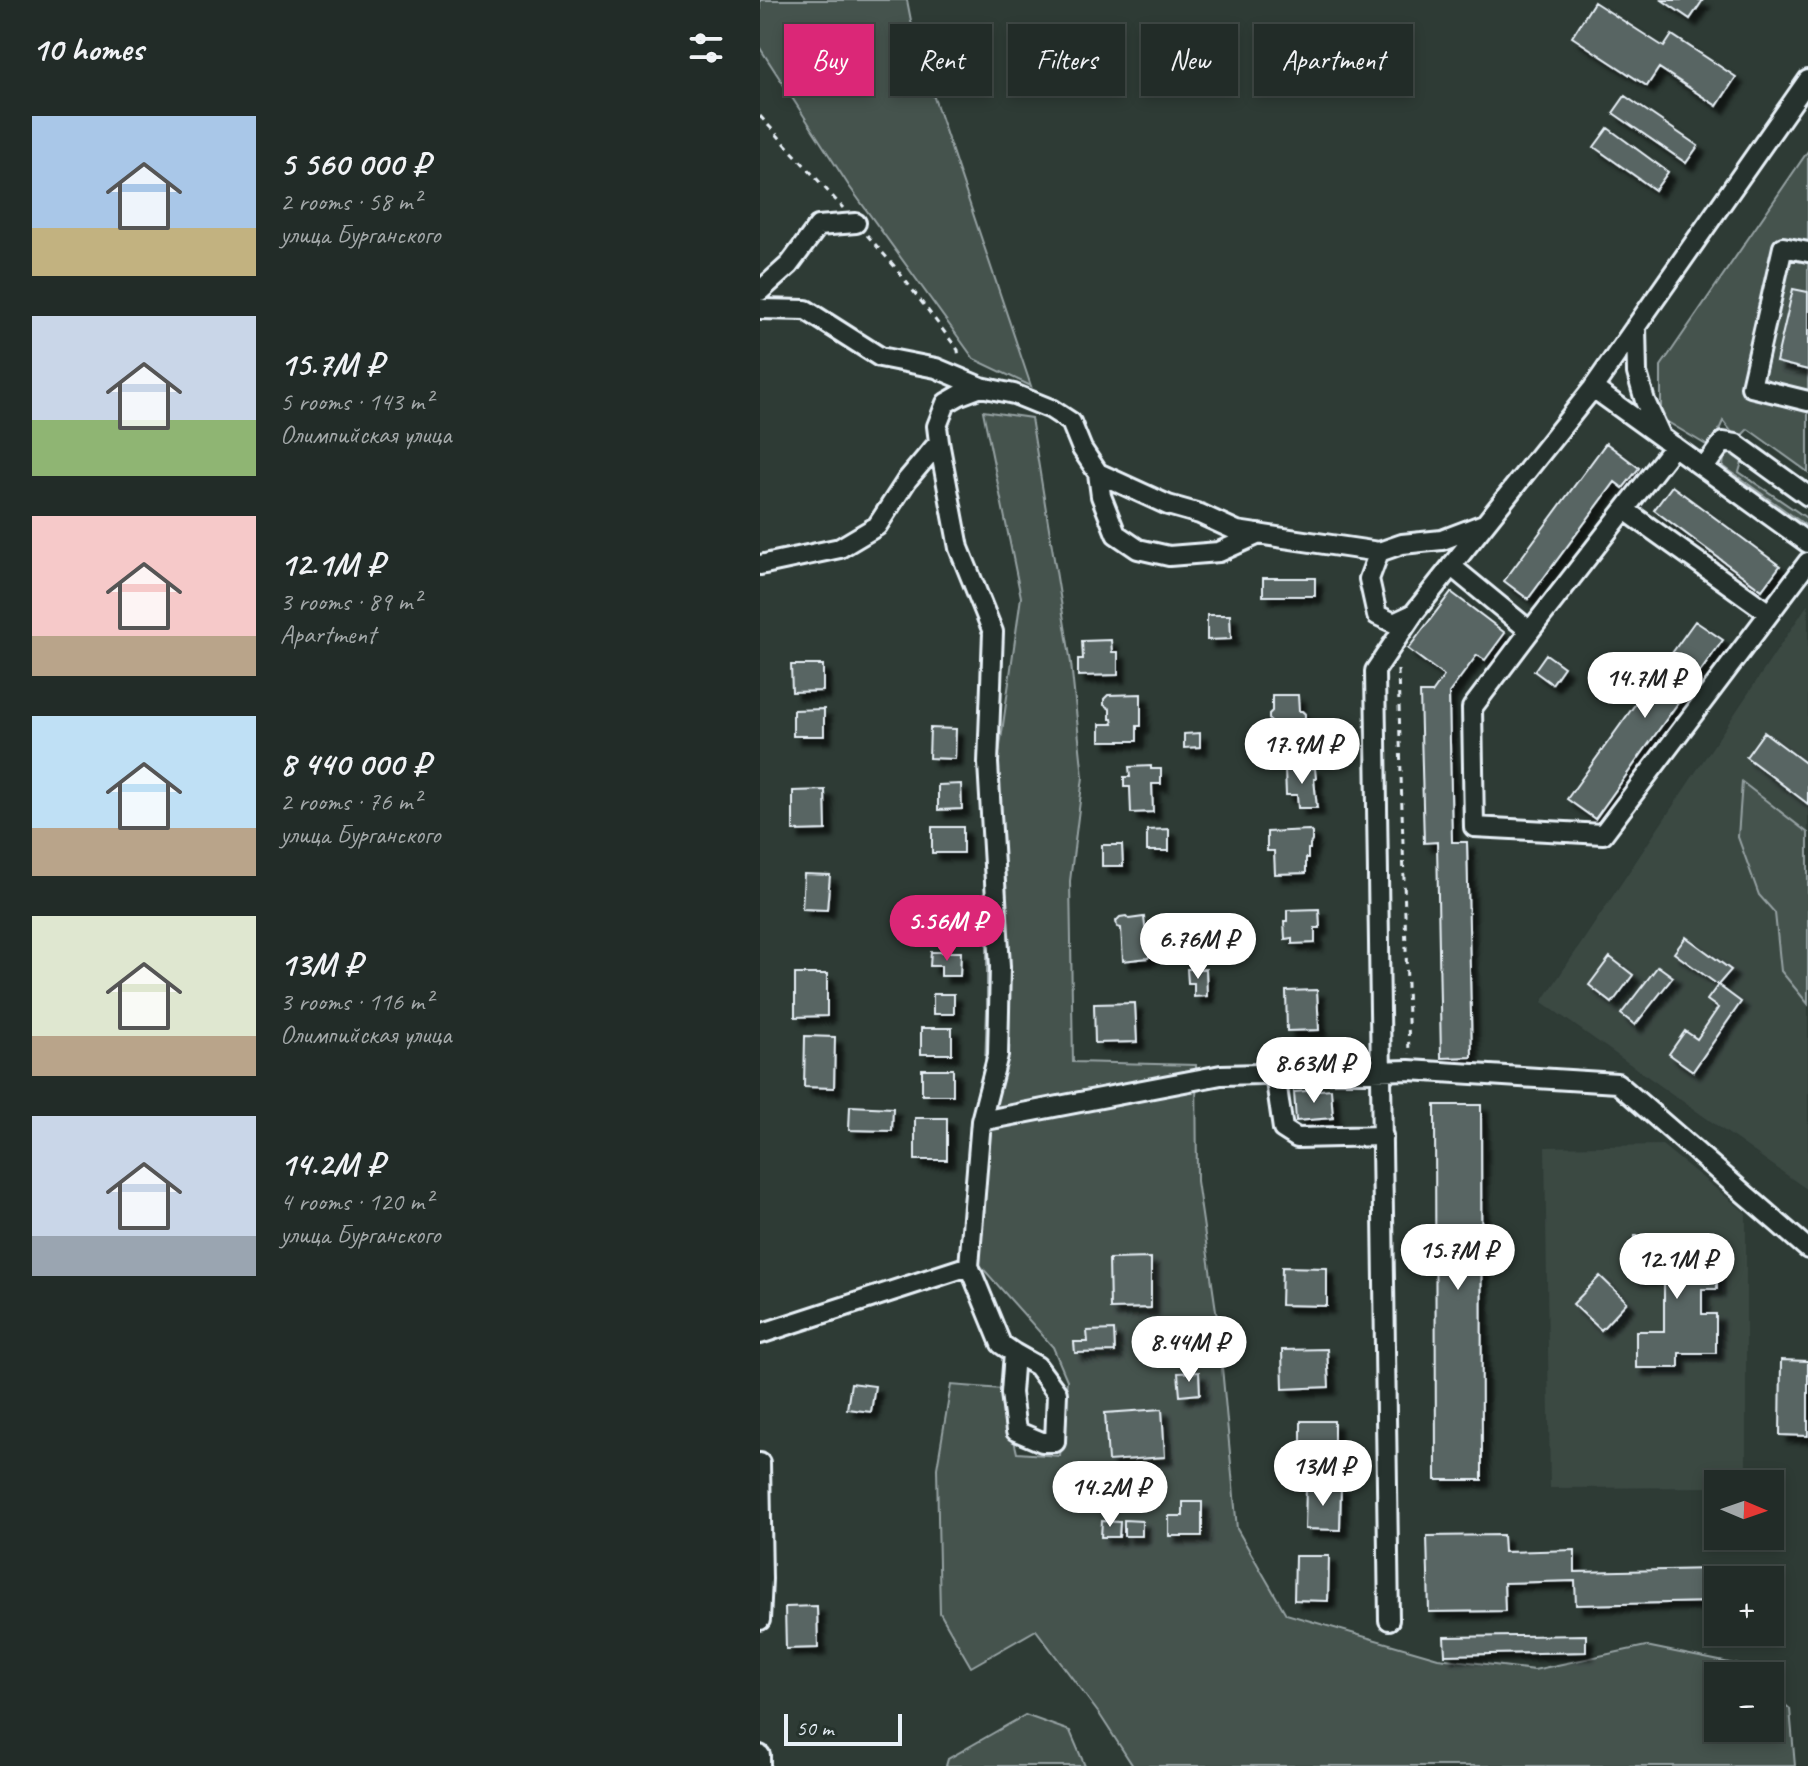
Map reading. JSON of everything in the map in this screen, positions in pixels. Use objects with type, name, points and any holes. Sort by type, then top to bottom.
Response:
[{"type":"street","points":[[1389,1620],[1375,671],[1414,613],[1593,388],[1808,80]]},
{"type":"street","points":[[760,291],[789,265],[818,226],[856,223]]},
{"type":"street","points":[[1808,252],[1783,247],[1751,387],[1808,401]]},
{"type":"street","points":[[760,309],[806,310],[880,357],[936,368],[981,387],[1014,394],[1051,409],[1071,422],[1082,449],[1098,473],[1101,496],[1116,534],[1138,549],[1169,556],[1219,552],[1259,534]]},
{"type":"street","points":[[1636,326],[1637,373],[1645,401],[1667,442]]},
{"type":"street","points":[[981,387],[946,403],[937,426],[959,548],[993,632],[988,763],[1000,967],[998,1055],[981,1121],[969,1266],[1001,1344],[1037,1366],[1057,1393],[1055,1442],[1042,1442],[1016,1431],[1011,1393],[1014,1353]]},
{"type":"street","points":[[1593,388],[1808,543]]},
{"type":"street","points":[[760,565],[840,548],[877,526],[907,480],[939,442]]},
{"type":"street","points":[[1667,442],[1625,510],[1472,708],[1474,827],[1603,834],[1808,562]]},
{"type":"street","points":[[1704,468],[1723,442],[1736,444],[1808,496]]},
{"type":"street","points":[[1098,473],[1168,505],[1200,514],[1237,531],[1379,552],[1402,544],[1442,540],[1484,524]]},
{"type":"street","points":[[1625,510],[1769,613]]},
{"type":"street","points":[[1379,552],[1369,579],[1377,615],[1394,623],[1414,613]]},
{"type":"street","points":[[1451,566],[1530,631]]},
{"type":"street","points":[[981,1121],[1221,1075],[1409,1070],[1617,1083],[1808,1249]]},
{"type":"street","points":[[1275,1074],[1283,1129],[1297,1138],[1383,1136]]},
{"type":"street","points":[[760,1334],[969,1266]]},
{"type":"street","points":[[760,1463],[760,1620]]},
{"type":"street","points":[[760,1755],[760,1766]]},
{"type":"path","points":[[760,116],[895,267],[958,350],[962,379]]},
{"type":"path","points":[[1398,669],[1409,1070]]},
{"type":"shaded area","points":[[760,0],[907,0],[912,24],[890,24],[890,96],[933,96],[1031,386],[974,359],[849,186],[791,96],[874,96],[874,24],[784,24],[784,85],[760,48]]},
{"type":"shaded area","points":[[1808,151],[1808,244],[1778,238],[1745,386],[1808,409],[1808,472],[1748,429],[1740,437],[1734,435],[1723,421],[1715,439],[1708,446],[1661,418],[1661,366]]},
{"type":"shaded area","points":[[1789,254],[1808,258],[1808,396],[1760,384]]},
{"type":"shaded area","points":[[983,411],[1031,418],[1071,663],[1083,777],[1070,881],[1073,1062],[1196,1065],[1197,1181],[1218,1324],[1237,1529],[1286,1614],[1438,1658],[1534,1670],[1646,1646],[1724,1662],[1704,1662],[1704,1742],[1784,1742],[1784,1704],[1790,1709],[1795,1766],[1133,1766],[1100,1715],[1036,1630],[971,1667],[940,1613],[937,1468],[951,1385],[1002,1389],[1017,1453],[1060,1456],[1067,1380],[1053,1347],[978,1263],[987,1010],[987,883],[995,782],[1021,597]]},
{"type":"shaded area","points":[[1738,454],[1743,459],[1739,472],[1808,519],[1808,527],[1723,466],[1724,458]]},
{"type":"shaded area","points":[[1808,604],[1808,1190],[1542,1002]]},
{"type":"shaded area","points":[[1742,782],[1808,833],[1808,1004],[1781,971],[1775,913],[1759,895],[1738,837]]},
{"type":"shaded area","points":[[1662,1145],[1746,1213],[1746,1470],[1704,1470],[1704,1487],[1550,1488],[1545,1147]]},
{"type":"shaded area","points":[[1025,1715],[1070,1731],[1085,1766],[946,1766],[948,1759]]},
{"type":"building","points":[[1662,0],[1703,0],[1690,19]]},
{"type":"building","points":[[1594,2],[1664,47],[1672,35],[1736,77],[1717,106],[1659,68],[1647,86],[1572,37]]},
{"type":"building","points":[[1625,96],[1698,146],[1686,163],[1613,113]]},
{"type":"building","points":[[1608,128],[1668,172],[1655,190],[1594,147]]},
{"type":"building","points":[[1793,289],[1808,292],[1808,370],[1776,362]]},
{"type":"building","points":[[1606,443],[1639,468],[1623,488],[1615,482],[1528,599],[1504,581]]},
{"type":"building","points":[[1672,486],[1780,566],[1762,590],[1654,510]]},
{"type":"building","points":[[1263,578],[1315,578],[1315,596],[1263,596]]},
{"type":"building","points":[[1451,592],[1505,633],[1485,660],[1477,655],[1449,693],[1452,842],[1467,842],[1472,1057],[1441,1058],[1437,842],[1424,843],[1420,693],[1432,693],[1444,676],[1408,649]]},
{"type":"building","points":[[1207,615],[1230,615],[1231,639],[1207,640]]},
{"type":"building","points":[[1695,621],[1723,640],[1595,819],[1567,799]]},
{"type":"building","points":[[1111,640],[1112,652],[1118,652],[1118,675],[1078,676],[1078,659],[1083,659],[1082,641]]},
{"type":"building","points":[[1546,654],[1564,667],[1552,684],[1534,671]]},
{"type":"building","points":[[791,665],[823,665],[823,691],[792,692]]},
{"type":"building","points":[[1141,694],[1141,726],[1137,726],[1137,741],[1100,741],[1100,724],[1113,724],[1104,699],[1108,695]]},
{"type":"building","points":[[1272,695],[1298,695],[1299,711],[1305,714],[1305,719],[1302,722],[1272,722],[1269,714],[1272,711]]},
{"type":"building","points":[[824,709],[824,736],[793,736],[793,710]]},
{"type":"building","points":[[930,728],[956,729],[955,759],[929,758]]},
{"type":"building","points":[[1764,732],[1808,765],[1808,804],[1746,757]]},
{"type":"building","points":[[1200,733],[1200,747],[1184,748],[1184,734]]},
{"type":"building","points":[[1151,766],[1151,769],[1161,769],[1161,784],[1152,784],[1153,812],[1131,813],[1130,787],[1124,787],[1124,777],[1130,777],[1129,767]]},
{"type":"building","points":[[1315,768],[1317,808],[1298,808],[1297,795],[1286,795],[1285,769]]},
{"type":"building","points":[[961,784],[962,809],[938,810],[938,785]]},
{"type":"building","points":[[825,790],[826,830],[793,831],[793,791]]},
{"type":"building","points":[[932,827],[963,827],[963,853],[932,853]]},
{"type":"building","points":[[1169,829],[1169,851],[1147,851],[1147,830]]},
{"type":"building","points":[[1309,830],[1312,841],[1306,858],[1306,873],[1275,874],[1274,851],[1267,851],[1267,832]]},
{"type":"building","points":[[1102,845],[1122,845],[1123,866],[1102,866]]},
{"type":"building","points":[[804,874],[830,875],[827,910],[802,909]]},
{"type":"building","points":[[1319,909],[1320,928],[1315,928],[1315,943],[1292,944],[1292,938],[1285,939],[1287,910]]},
{"type":"building","points":[[1126,916],[1129,919],[1144,917],[1151,954],[1148,958],[1123,961],[1121,928],[1117,927],[1116,921]]},
{"type":"building","points":[[1686,937],[1731,970],[1718,985],[1674,953]]},
{"type":"building","points":[[931,952],[961,952],[960,976],[941,976],[941,966],[930,966]]},
{"type":"building","points":[[1610,957],[1633,975],[1612,1003],[1589,985]]},
{"type":"building","points":[[1658,966],[1673,977],[1635,1025],[1621,1014]]},
{"type":"building","points":[[1187,969],[1206,969],[1207,996],[1194,997],[1194,983],[1188,983]]},
{"type":"building","points":[[795,974],[827,974],[827,1016],[795,1017]]},
{"type":"building","points":[[1718,985],[1741,1002],[1693,1071],[1669,1054],[1685,1031],[1697,1039],[1718,1008],[1707,1000]]},
{"type":"building","points":[[1317,990],[1319,1030],[1287,1031],[1286,991]]},
{"type":"building","points":[[933,994],[954,994],[954,1014],[933,1014]]},
{"type":"building","points":[[1135,1003],[1137,1042],[1095,1043],[1094,1004]]},
{"type":"building","points":[[921,1028],[952,1028],[952,1054],[921,1054]]},
{"type":"building","points":[[805,1036],[835,1037],[834,1088],[804,1087]]},
{"type":"building","points":[[922,1069],[953,1069],[953,1095],[922,1095]]},
{"type":"building","points":[[1331,1089],[1333,1118],[1296,1121],[1294,1092]]},
{"type":"building","points":[[1435,1105],[1481,1105],[1482,1480],[1436,1480]]},
{"type":"building","points":[[850,1106],[893,1108],[892,1131],[849,1130]]},
{"type":"building","points":[[915,1118],[947,1118],[947,1160],[915,1160]]},
{"type":"building","points":[[1635,1236],[1677,1236],[1677,1248],[1717,1247],[1717,1289],[1702,1289],[1702,1314],[1716,1314],[1716,1353],[1679,1353],[1679,1368],[1636,1368],[1636,1331],[1664,1331],[1664,1277],[1635,1277]]},
{"type":"building","points":[[1151,1258],[1151,1308],[1110,1309],[1109,1259]]},
{"type":"building","points":[[1282,1267],[1327,1268],[1327,1306],[1281,1305]]},
{"type":"building","points":[[1600,1276],[1627,1302],[1601,1330],[1573,1304]]},
{"type":"building","points":[[1114,1330],[1115,1352],[1075,1353],[1074,1342],[1088,1342],[1087,1331]]},
{"type":"building","points":[[1327,1349],[1329,1387],[1283,1389],[1282,1350]]},
{"type":"building","points":[[1781,1360],[1808,1361],[1808,1436],[1780,1435]]},
{"type":"building","points":[[1199,1372],[1200,1394],[1180,1396],[1178,1373]]},
{"type":"building","points":[[851,1383],[875,1386],[871,1412],[847,1409]]},
{"type":"building","points":[[1162,1409],[1165,1457],[1108,1461],[1105,1413]]},
{"type":"building","points":[[1301,1421],[1334,1421],[1334,1463],[1301,1463]]},
{"type":"building","points":[[1306,1485],[1341,1486],[1340,1530],[1305,1529]]},
{"type":"building","points":[[1183,1502],[1202,1502],[1202,1536],[1169,1536],[1169,1516],[1183,1516]]},
{"type":"building","points":[[1124,1520],[1142,1521],[1142,1536],[1124,1536]]},
{"type":"building","points":[[1102,1521],[1120,1522],[1119,1537],[1101,1537]]},
{"type":"building","points":[[1503,1535],[1504,1552],[1575,1550],[1575,1572],[1704,1569],[1704,1602],[1576,1605],[1575,1581],[1504,1583],[1505,1611],[1429,1612],[1427,1536]]},
{"type":"building","points":[[1295,1556],[1329,1556],[1328,1601],[1294,1600]]},
{"type":"building","points":[[817,1606],[818,1648],[786,1649],[785,1607]]},
{"type":"building","points":[[1586,1635],[1586,1652],[1445,1655],[1444,1637]]}]
